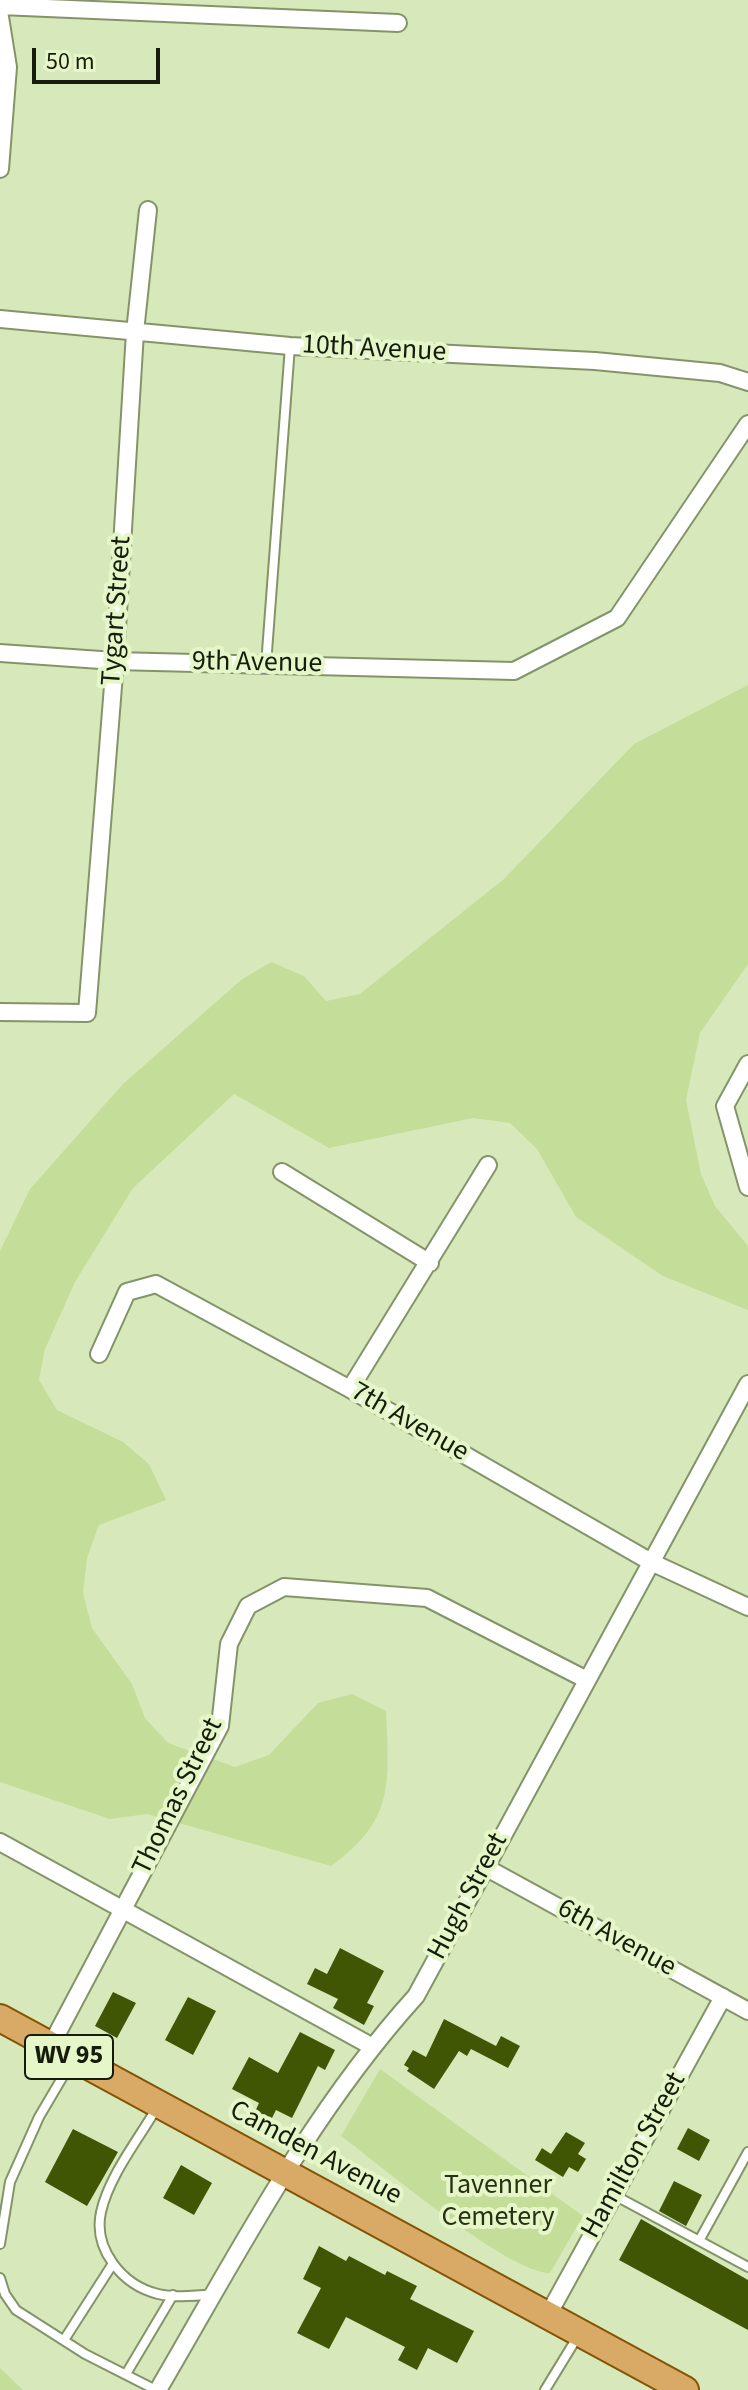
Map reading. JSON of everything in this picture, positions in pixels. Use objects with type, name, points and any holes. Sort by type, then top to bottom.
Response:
[{"type":"main road","name":"Camden Avenue","points":[[0,2018],[157,2106],[685,2390]]},
{"type":"street","points":[[0,6],[56,4],[398,23]]},
{"type":"street","points":[[0,17],[8,67],[0,169]]},
{"type":"street","name":"Tygart Street","points":[[0,1012],[87,1013],[115,661],[135,332],[148,210]]},
{"type":"street","name":"10th Avenue","points":[[0,319],[290,346],[595,361],[720,373],[748,382]]},
{"type":"street","name":"9th Avenue","points":[[0,653],[115,661],[514,671],[617,618],[748,424]]},
{"type":"street","points":[[748,1064],[725,1106],[748,1187]]},
{"type":"street","points":[[350,1389],[488,1165]]},
{"type":"street","points":[[282,1172],[430,1263]]},
{"type":"street","name":"7th Avenue","points":[[99,1354],[127,1292],[156,1284],[350,1389],[651,1562],[748,1607]]},
{"type":"street","name":"Hugh Street","points":[[157,2390],[284,2174],[371,2046],[416,1996],[748,1384]]},
{"type":"street","name":"Thomas Street","points":[[50,2047],[220,1726],[229,1644],[248,1606],[284,1587],[427,1598],[587,1680]]},
{"type":"street","points":[[0,1842],[371,2046]]},
{"type":"street","name":"6th Avenue","points":[[485,1867],[748,2011]]},
{"type":"street","name":"Hamilton Street","points":[[548,2315],[723,1997]]},
{"type":"lane","points":[[266,665],[290,346]]},
{"type":"lane","points":[[0,2244],[10,2182],[39,2117],[73,2059]]},
{"type":"lane","points":[[157,2106],[109,2190],[101,2212],[103,2248],[112,2265],[157,2294],[214,2294]]},
{"type":"lane","points":[[700,2239],[748,2152]]},
{"type":"lane","points":[[613,2194],[748,2267]]},
{"type":"lane","points":[[64,2340],[112,2265]]},
{"type":"lane","points":[[0,2278],[5,2294],[16,2310],[64,2340],[157,2390]]},
{"type":"lane","points":[[126,2374],[173,2295]]},
{"type":"lane","points":[[545,2390],[581,2332]]},
{"type":"green space","points":[[748,685],[748,964],[700,1033],[686,1100],[701,1174],[715,1206],[748,1246],[748,1310],[663,1276],[576,1217],[537,1149],[510,1123],[473,1118],[329,1148],[234,1094],[133,1188],[75,1282],[45,1349],[39,1380],[57,1410],[123,1442],[149,1464],[166,1500],[99,1525],[87,1558],[83,1593],[92,1628],[132,1684],[145,1718],[168,1743],[235,1767],[269,1755],[318,1703],[352,1694],[386,1711],[388,1759],[384,1798],[367,1832],[331,1866],[147,1814],[110,1819],[0,1782],[0,1251],[30,1189],[123,1084],[241,980],[271,962],[304,976],[326,1001],[360,994],[504,879],[634,744]]},
{"type":"green space","name":"Tavenner Cemetery","points":[[380,2069],[583,2216],[550,2273],[505,2256],[476,2237],[341,2136]]},
{"type":"green space","points":[[0,2368],[23,2390],[0,2390]]},
{"type":"building","points":[[340,1948],[384,1971],[367,2003],[374,2006],[364,2025],[333,2008],[338,1999],[307,1984],[315,1968],[327,1974]]},
{"type":"building","points":[[113,1992],[136,2003],[117,2038],[95,2026]]},
{"type":"building","points":[[188,1997],[216,2011],[193,2055],[165,2040]]},
{"type":"building","points":[[444,2019],[496,2046],[501,2036],[520,2046],[508,2068],[471,2049],[467,2056],[459,2051],[434,2089],[407,2071],[409,2068],[404,2065],[413,2050],[426,2057]]},
{"type":"building","points":[[300,2032],[335,2050],[325,2070],[318,2066],[292,2118],[276,2110],[269,2124],[253,2116],[259,2103],[232,2089],[249,2057],[278,2073]]},
{"type":"building","points":[[688,2128],[710,2140],[699,2161],[677,2149]]},
{"type":"building","points":[[73,2129],[118,2152],[87,2206],[45,2182]]},
{"type":"building","points":[[566,2132],[585,2143],[578,2154],[586,2159],[578,2172],[569,2167],[563,2177],[535,2160],[542,2148],[551,2154]]},
{"type":"building","points":[[181,2165],[212,2183],[194,2215],[163,2198]]},
{"type":"building","points":[[674,2181],[702,2195],[686,2226],[659,2211]]},
{"type":"building","points":[[641,2219],[748,2280],[748,2330],[619,2260]]},
{"type":"building","points":[[319,2246],[346,2261],[349,2256],[385,2275],[387,2271],[417,2286],[410,2299],[474,2331],[457,2363],[428,2348],[417,2370],[398,2360],[405,2347],[346,2317],[329,2349],[297,2333],[321,2288],[303,2279]]}]
